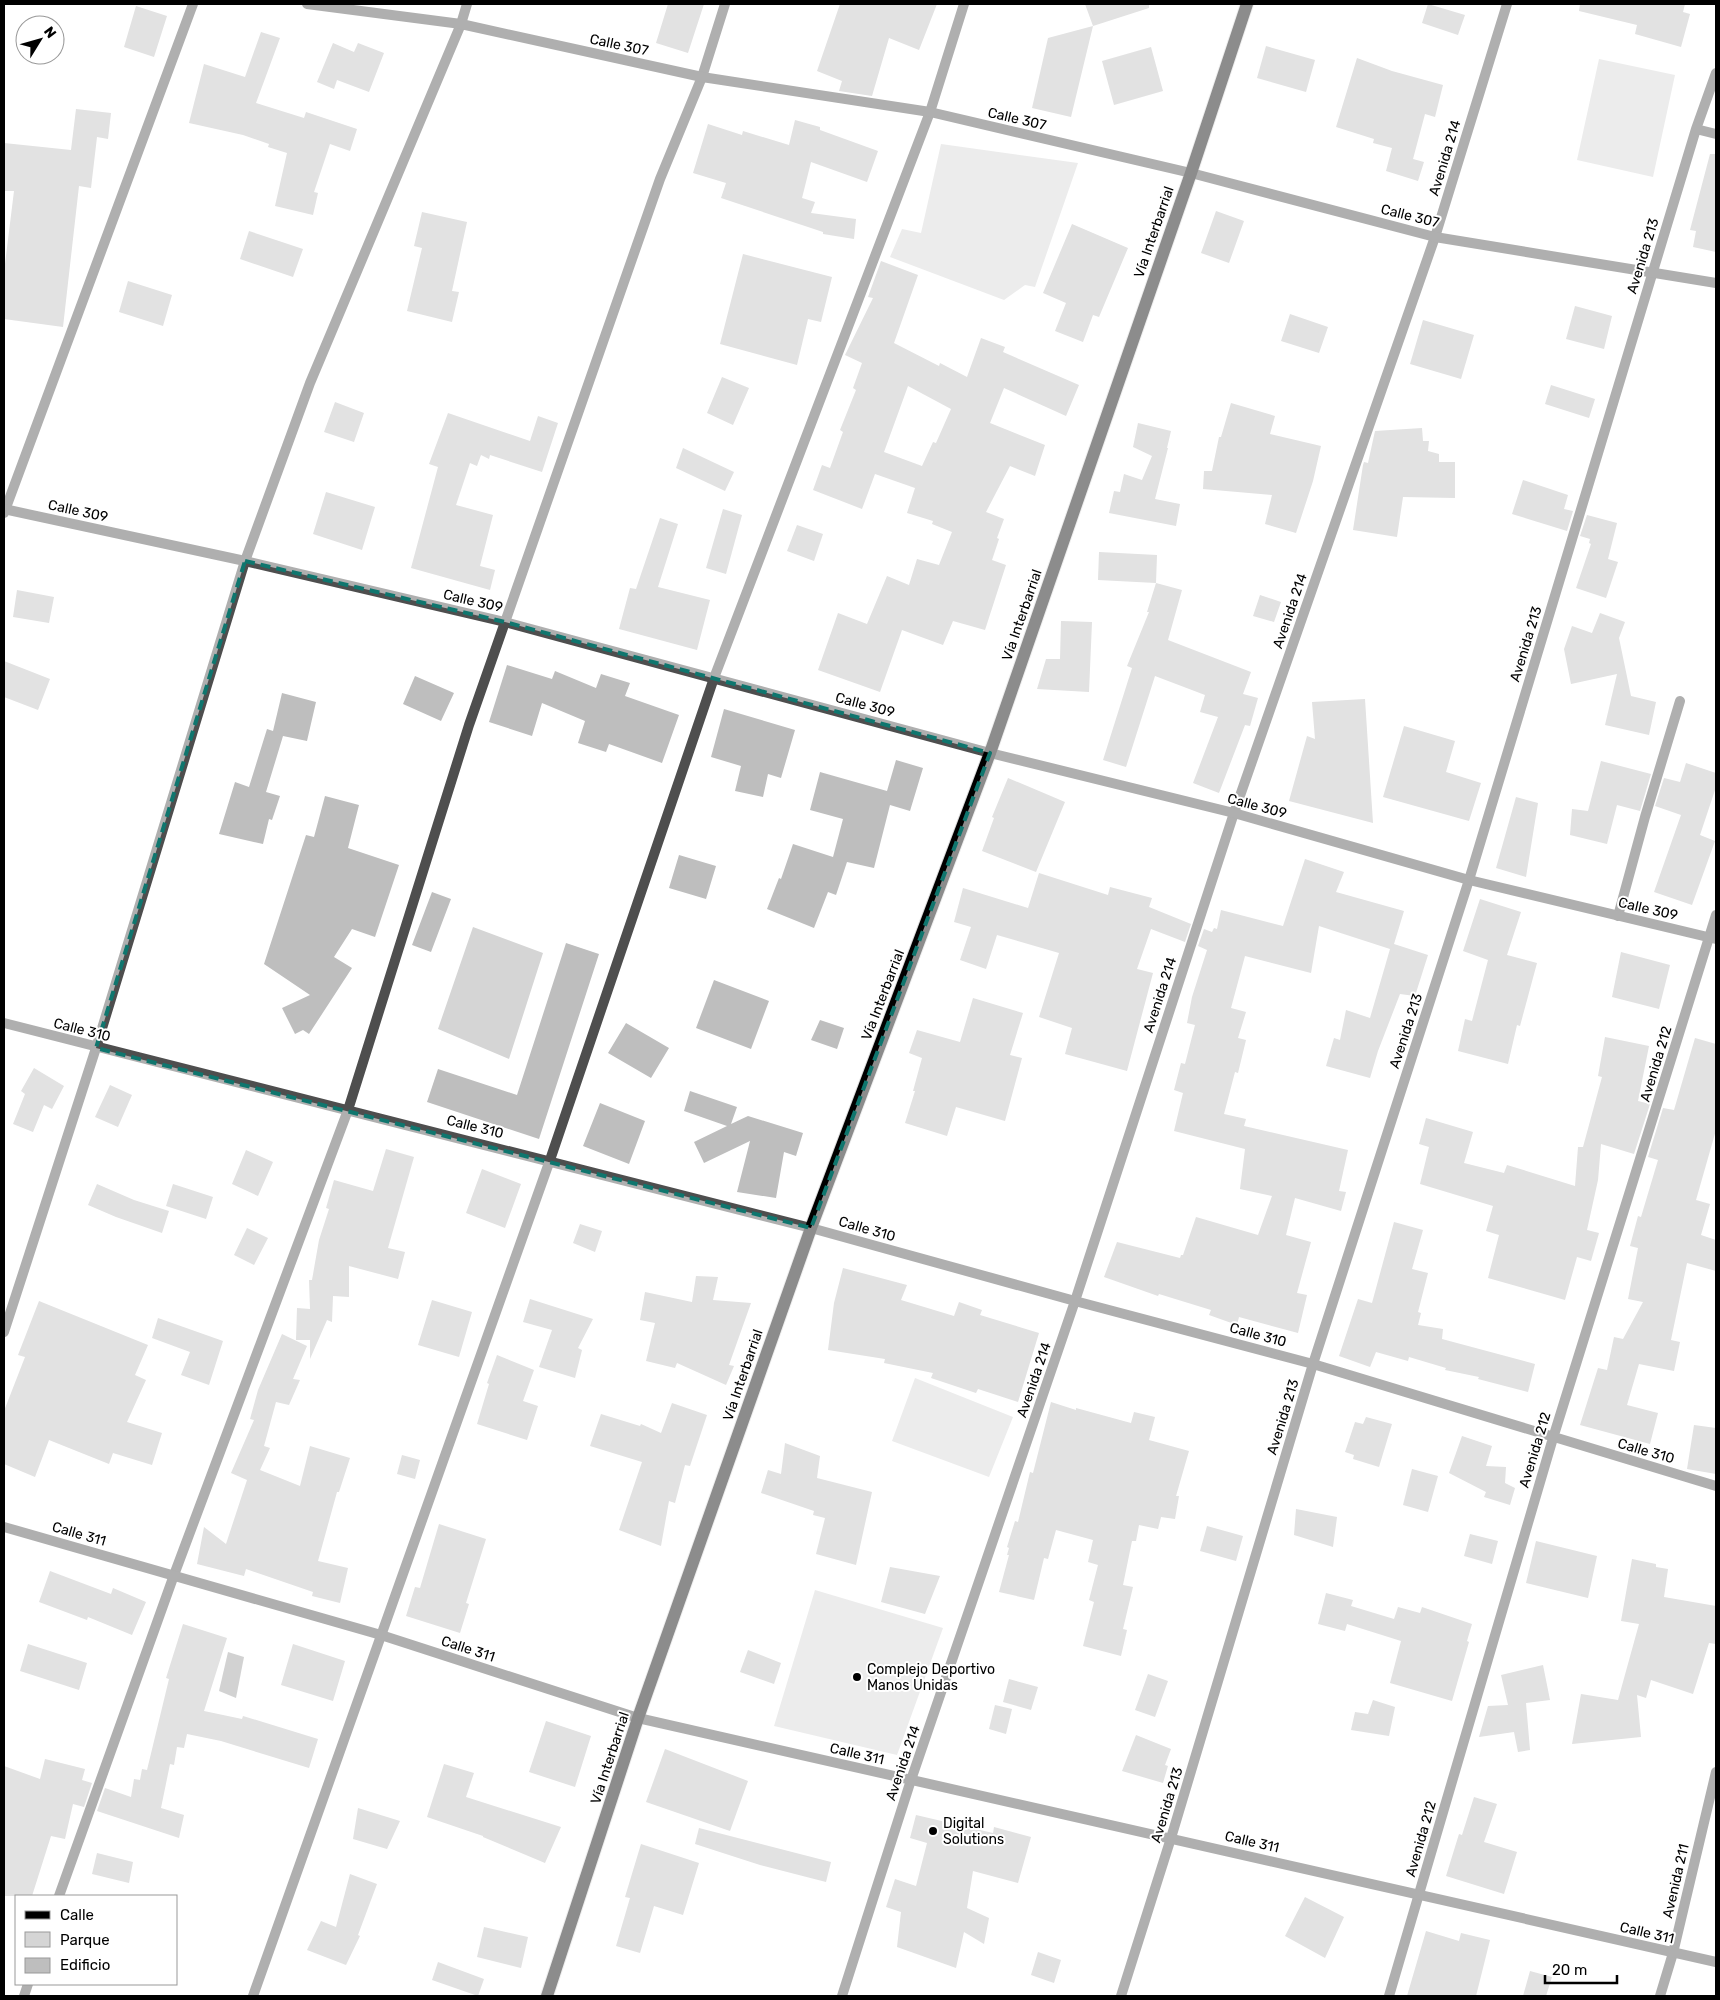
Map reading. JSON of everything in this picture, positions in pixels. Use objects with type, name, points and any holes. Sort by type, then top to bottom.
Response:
[{"type":"main road","name":"Vía Interbarrial","points":[[547,1996],[638,1718],[811,1228],[990,753],[1191,173],[1247,4]]},
{"type":"street","points":[[4,511],[194,4]]},
{"type":"street","name":"Calle 307","points":[[307,4],[461,24],[702,77],[930,112],[1191,173],[1435,237],[1716,283]]},
{"type":"street","points":[[4,1332],[96,1048],[245,561],[310,383],[461,24],[467,4]]},
{"type":"street","points":[[59,1895],[174,1575],[348,1110],[469,725],[504,622],[660,179],[702,77],[725,4]]},
{"type":"street","points":[[253,1996],[550,1160],[714,678],[930,112],[964,4]]},
{"type":"street","name":"Avenida 214","points":[[842,1996],[911,1780],[1075,1301],[1234,813],[1435,237],[1507,4]]},
{"type":"street","name":"Avenida 213","points":[[1121,1996],[1172,1838],[1313,1364],[1469,880],[1652,272],[1696,129],[1716,73]]},
{"type":"street","points":[[1696,129],[1716,134]]},
{"type":"street","name":"Calle 309","points":[[4,511],[245,561],[504,622],[990,753],[1234,813],[1469,880],[1713,938]]},
{"type":"street","points":[[1618,916],[1680,701]]},
{"type":"street","name":"Avenida 212","points":[[1389,1996],[1553,1438],[1713,938],[1716,915]]},
{"type":"street","name":"Calle 310","points":[[4,1024],[550,1160],[811,1228],[1313,1364],[1716,1486]]},
{"type":"street","name":"Calle 311","points":[[4,1527],[381,1635],[638,1718],[1716,1962]]},
{"type":"street","name":"Avenida 211","points":[[1660,1996],[1673,1953],[1716,1772]]},
{"type":"highlighted area","points":[[245,561],[505,622],[990,753],[811,1228],[96,1048]]},
{"type":"green space","points":[[1599,59],[1675,75],[1653,177],[1577,160]]},
{"type":"green space","points":[[941,144],[1078,163],[1035,287],[1025,285],[1004,300],[890,257],[902,229],[921,233]]},
{"type":"green space","points":[[473,927],[543,953],[509,1059],[438,1029]]},
{"type":"green space","points":[[915,1378],[1013,1417],[989,1477],[892,1441]]},
{"type":"green space","name":"Complejo Deportivo Manos Unidas","points":[[815,1590],[943,1628],[897,1755],[774,1726]]},
{"type":"shaded area","points":[[228,1652],[244,1657],[236,1698],[219,1691]]},
{"type":"building","points":[[668,4],[704,4],[688,53],[656,43]]},
{"type":"building","points":[[840,4],[937,4],[919,50],[889,38],[872,96],[839,91],[842,81],[817,71]]},
{"type":"building","points":[[1085,4],[1149,4],[1149,8],[1093,26]]},
{"type":"building","points":[[1428,4],[1465,15],[1458,35],[1422,23]]},
{"type":"building","points":[[1580,4],[1685,4],[1683,12],[1690,14],[1681,47],[1635,34],[1637,25],[1579,11]]},
{"type":"building","points":[[136,6],[167,16],[154,57],[124,47]]},
{"type":"building","points":[[1093,26],[1071,117],[1032,108],[1048,38]]},
{"type":"building","points":[[261,32],[280,38],[256,103],[304,118],[306,112],[357,129],[350,151],[330,144],[314,192],[318,193],[313,215],[275,206],[287,153],[268,147],[269,144],[243,135],[189,123],[204,64],[245,77]]},
{"type":"building","points":[[333,43],[354,52],[358,43],[384,53],[369,92],[337,80],[334,89],[317,82]]},
{"type":"building","points":[[1266,46],[1315,60],[1306,92],[1257,78]]},
{"type":"building","points":[[1151,47],[1163,91],[1114,105],[1102,61]]},
{"type":"building","points":[[1357,58],[1392,71],[1443,85],[1435,117],[1425,114],[1413,159],[1424,162],[1418,181],[1386,171],[1392,148],[1373,143],[1374,139],[1336,127]]},
{"type":"building","points":[[76,109],[111,113],[108,139],[97,137],[91,188],[79,186],[63,327],[4,319],[4,272],[14,191],[4,191],[4,143],[71,150]]},
{"type":"building","points":[[795,120],[820,127],[820,130],[878,151],[867,182],[811,162],[802,198],[815,202],[811,213],[856,219],[854,239],[823,234],[823,232],[721,198],[726,183],[693,173],[708,124],[742,135],[743,131],[789,145]]},
{"type":"building","points":[[1710,154],[1716,154],[1716,252],[1693,247],[1696,231],[1690,230]]},
{"type":"building","points":[[1216,211],[1244,221],[1229,263],[1201,253]]},
{"type":"building","points":[[422,212],[467,222],[452,291],[459,292],[452,322],[407,311],[422,248],[414,246]]},
{"type":"building","points":[[1072,224],[1128,248],[1099,317],[1093,315],[1083,342],[1055,331],[1066,303],[1043,293]]},
{"type":"building","points":[[249,231],[303,249],[293,277],[240,259]]},
{"type":"building","points":[[743,254],[832,277],[821,322],[808,319],[797,365],[720,344]]},
{"type":"building","points":[[881,261],[918,275],[894,343],[939,366],[940,363],[967,377],[981,338],[1005,347],[1003,352],[1079,385],[1066,416],[1004,388],[990,423],[1045,445],[1035,476],[1010,466],[986,512],[1004,519],[992,560],[1006,565],[985,630],[953,621],[943,645],[902,630],[880,692],[818,670],[838,613],[867,624],[887,576],[909,585],[917,559],[939,565],[952,532],[932,524],[933,521],[907,513],[915,488],[875,474],[862,509],[813,490],[822,465],[830,468],[843,432],[840,430],[856,390],[853,388],[862,363],[845,355],[873,298],[868,297]],"holes":[[[908,386],[951,409],[936,443],[933,442],[922,466],[884,452]]]},
{"type":"building","points":[[128,281],[172,295],[163,326],[119,312]]},
{"type":"building","points":[[1575,306],[1612,316],[1604,349],[1566,339]]},
{"type":"building","points":[[1290,314],[1328,327],[1319,353],[1281,341]]},
{"type":"building","points":[[1423,320],[1474,335],[1461,379],[1410,364]]},
{"type":"building","points":[[722,377],[749,388],[733,425],[707,413]]},
{"type":"building","points":[[1551,385],[1595,399],[1589,418],[1545,404]]},
{"type":"building","points":[[335,402],[364,413],[354,442],[324,432]]},
{"type":"building","points":[[1231,403],[1275,416],[1270,434],[1321,446],[1313,481],[1296,533],[1265,524],[1272,495],[1203,489],[1204,471],[1212,471],[1219,437],[1221,437]]},
{"type":"building","points":[[448,413],[530,441],[538,416],[558,423],[542,472],[490,455],[489,459],[481,455],[477,466],[470,463],[456,505],[493,515],[480,566],[495,570],[490,590],[411,568],[438,467],[429,464]]},
{"type":"building","points":[[1138,423],[1171,431],[1155,499],[1180,504],[1176,526],[1109,513],[1114,491],[1120,492],[1124,474],[1142,480],[1152,456],[1133,447]]},
{"type":"building","points":[[1422,428],[1423,441],[1429,441],[1428,451],[1439,454],[1439,462],[1455,462],[1455,498],[1403,497],[1397,537],[1353,530],[1363,465],[1364,462],[1368,463],[1375,431]]},
{"type":"building","points":[[683,448],[734,472],[725,491],[676,468]]},
{"type":"building","points":[[1523,480],[1568,495],[1564,509],[1573,511],[1567,531],[1512,514]]},
{"type":"building","points":[[326,492],[375,507],[362,550],[313,534]]},
{"type":"building","points":[[723,509],[742,515],[726,574],[706,568]]},
{"type":"building","points":[[1587,515],[1617,523],[1608,559],[1618,562],[1606,598],[1576,588],[1591,544],[1589,543],[1590,539],[1580,536]]},
{"type":"building","points":[[660,518],[678,524],[658,587],[710,600],[697,650],[619,629],[630,588],[636,589]]},
{"type":"building","points":[[797,525],[823,534],[814,561],[787,551]]},
{"type":"building","points":[[1099,552],[1157,555],[1156,583],[1098,580]]},
{"type":"building","points":[[1156,583],[1182,590],[1168,640],[1251,672],[1243,694],[1258,698],[1250,726],[1245,725],[1219,793],[1193,783],[1218,717],[1200,712],[1205,695],[1155,676],[1126,767],[1103,760],[1132,668],[1127,666],[1149,612],[1147,612]]},
{"type":"building","points":[[17,590],[54,597],[49,623],[13,617]]},
{"type":"building","points":[[1260,595],[1281,602],[1274,622],[1253,616]]},
{"type":"building","points":[[1600,613],[1625,622],[1619,638],[1631,696],[1656,702],[1649,735],[1605,725],[1617,674],[1571,684],[1564,649],[1572,626],[1592,633]]},
{"type":"building","points":[[1061,621],[1092,622],[1089,692],[1037,689],[1046,659],[1060,659]]},
{"type":"building","points":[[4,661],[50,679],[38,710],[4,697]]},
{"type":"building","points":[[507,665],[552,679],[555,671],[596,688],[601,674],[630,683],[625,696],[679,715],[662,763],[609,744],[606,752],[578,743],[585,721],[542,703],[532,736],[489,722]]},
{"type":"building","points":[[415,676],[454,693],[441,721],[403,704]]},
{"type":"building","points":[[282,693],[316,702],[307,741],[283,736],[266,792],[280,796],[272,820],[269,819],[263,844],[219,834],[235,782],[249,787],[267,729],[273,731]]},
{"type":"building","points":[[1365,699],[1373,823],[1289,801],[1307,736],[1315,739],[1312,702]]},
{"type":"building","points":[[724,709],[795,730],[781,778],[768,774],[763,797],[735,791],[741,766],[711,757]]},
{"type":"building","points":[[1404,726],[1455,741],[1446,772],[1481,783],[1469,821],[1383,797]]},
{"type":"building","points":[[896,760],[923,768],[910,811],[890,805],[874,868],[847,862],[836,895],[828,892],[814,928],[767,909],[779,878],[781,879],[793,844],[833,857],[843,819],[810,810],[820,772],[887,791]]},
{"type":"building","points":[[1601,761],[1651,774],[1640,811],[1617,805],[1607,844],[1570,835],[1572,809],[1588,811]]},
{"type":"building","points":[[1686,763],[1716,773],[1716,787],[1700,835],[1715,841],[1692,905],[1654,892],[1681,815],[1655,806],[1664,778],[1680,782]]},
{"type":"building","points":[[1008,778],[1065,802],[1036,872],[982,851],[994,818],[992,817]]},
{"type":"building","points":[[325,796],[359,805],[348,848],[399,865],[375,937],[352,929],[334,957],[352,968],[309,1034],[303,1030],[295,1034],[282,1008],[310,995],[264,964],[306,835],[314,837]]},
{"type":"building","points":[[1516,797],[1538,803],[1526,877],[1496,868]]},
{"type":"building","points":[[679,855],[716,866],[706,899],[669,888]]},
{"type":"building","points":[[1305,859],[1344,872],[1336,892],[1404,911],[1394,944],[1428,955],[1415,996],[1400,994],[1378,1051],[1370,1078],[1326,1066],[1334,1038],[1340,1040],[1346,1010],[1370,1018],[1390,949],[1319,926],[1311,973],[1245,956],[1231,1008],[1246,1012],[1238,1038],[1246,1040],[1238,1073],[1235,1072],[1224,1114],[1246,1119],[1244,1126],[1348,1150],[1339,1191],[1346,1192],[1341,1211],[1295,1198],[1286,1235],[1311,1242],[1297,1293],[1307,1295],[1298,1333],[1239,1317],[1237,1325],[1209,1315],[1211,1310],[1159,1294],[1158,1296],[1104,1277],[1117,1242],[1180,1258],[1183,1255],[1196,1217],[1258,1235],[1272,1196],[1240,1189],[1245,1149],[1174,1131],[1183,1093],[1174,1090],[1181,1063],[1185,1064],[1195,1025],[1187,1023],[1192,997],[1207,950],[1198,946],[1204,929],[1212,932],[1214,928],[1217,929],[1221,910],[1283,926]]},
{"type":"building","points":[[1039,873],[1108,895],[1110,887],[1152,898],[1149,907],[1191,924],[1185,942],[1151,929],[1137,969],[1153,973],[1127,1071],[1065,1054],[1072,1028],[1039,1017],[1059,953],[997,935],[986,969],[960,960],[971,927],[954,922],[963,888],[1028,908]]},
{"type":"building","points":[[432,892],[451,899],[431,952],[412,945]]},
{"type":"building","points":[[1480,899],[1521,912],[1507,955],[1537,963],[1520,1026],[1517,1025],[1508,1064],[1458,1051],[1465,1019],[1472,1021],[1488,960],[1463,951]]},
{"type":"building","points":[[566,943],[599,954],[539,1139],[427,1102],[438,1069],[517,1095]]},
{"type":"building","points":[[1621,952],[1670,965],[1659,1009],[1612,997]]},
{"type":"building","points":[[714,980],[769,1001],[751,1049],[696,1028]]},
{"type":"building","points":[[973,998],[1023,1013],[1010,1055],[1022,1058],[1005,1121],[956,1107],[947,1136],[905,1123],[915,1091],[913,1091],[922,1058],[909,1053],[917,1030],[960,1042]]},
{"type":"building","points":[[820,1020],[844,1028],[837,1049],[811,1040]]},
{"type":"building","points":[[626,1023],[669,1048],[651,1078],[608,1053]]},
{"type":"building","points":[[1605,1037],[1649,1046],[1638,1101],[1650,1104],[1634,1154],[1601,1144],[1598,1180],[1587,1230],[1599,1233],[1591,1261],[1577,1257],[1565,1300],[1488,1278],[1499,1235],[1486,1231],[1493,1206],[1420,1184],[1429,1147],[1419,1144],[1426,1118],[1473,1132],[1464,1163],[1504,1173],[1507,1165],[1575,1186],[1578,1147],[1583,1147],[1602,1077],[1598,1076]]},
{"type":"building","points":[[1695,1038],[1716,1044],[1716,1130],[1696,1200],[1710,1204],[1701,1235],[1716,1240],[1716,1271],[1687,1263],[1671,1340],[1680,1342],[1674,1371],[1639,1364],[1627,1405],[1658,1413],[1650,1444],[1580,1425],[1598,1368],[1607,1370],[1614,1337],[1623,1339],[1643,1302],[1628,1299],[1638,1248],[1630,1246],[1638,1216],[1641,1217],[1658,1160],[1648,1157],[1663,1108],[1674,1110]]},
{"type":"building","points":[[34,1068],[64,1086],[52,1109],[44,1105],[33,1132],[13,1124],[25,1094],[21,1091]]},
{"type":"building","points":[[110,1085],[132,1095],[118,1127],[95,1117]]},
{"type":"building","points":[[690,1091],[737,1107],[731,1124],[748,1116],[803,1133],[796,1156],[784,1152],[776,1198],[737,1192],[750,1141],[704,1163],[694,1142],[727,1126],[684,1111]]},
{"type":"building","points":[[600,1103],[645,1121],[629,1164],[583,1146]]},
{"type":"building","points":[[386,1149],[414,1157],[388,1248],[405,1252],[398,1279],[349,1266],[349,1297],[333,1296],[332,1322],[327,1320],[310,1359],[310,1340],[296,1340],[297,1308],[310,1309],[309,1280],[312,1280],[319,1240],[329,1209],[326,1208],[334,1180],[373,1191]]},
{"type":"building","points":[[246,1150],[273,1162],[258,1196],[232,1184]]},
{"type":"building","points":[[482,1169],[521,1184],[505,1228],[466,1213]]},
{"type":"building","points":[[97,1184],[134,1200],[169,1211],[162,1233],[88,1205]]},
{"type":"building","points":[[173,1184],[213,1197],[206,1219],[166,1206]]},
{"type":"building","points":[[1394,1222],[1423,1230],[1412,1269],[1428,1273],[1418,1312],[1421,1313],[1418,1325],[1443,1329],[1442,1339],[1535,1364],[1528,1392],[1478,1379],[1479,1377],[1445,1370],[1446,1368],[1409,1357],[1408,1361],[1376,1352],[1370,1367],[1339,1356],[1358,1299],[1372,1303]]},
{"type":"building","points":[[580,1224],[602,1231],[595,1252],[573,1243]]},
{"type":"building","points":[[247,1228],[268,1238],[254,1265],[234,1255]]},
{"type":"building","points":[[843,1268],[907,1285],[901,1300],[954,1316],[959,1302],[982,1310],[980,1315],[1039,1333],[1018,1402],[978,1389],[976,1393],[931,1378],[933,1373],[884,1363],[885,1359],[828,1350],[834,1303]]},
{"type":"building","points":[[696,1276],[718,1277],[713,1300],[751,1303],[729,1365],[734,1366],[726,1385],[677,1363],[675,1368],[646,1361],[655,1323],[640,1320],[645,1292],[692,1302]]},
{"type":"building","points":[[530,1299],[593,1319],[578,1348],[582,1350],[575,1378],[539,1367],[552,1330],[523,1322]]},
{"type":"building","points":[[432,1300],[472,1312],[459,1357],[418,1345]]},
{"type":"building","points":[[39,1301],[148,1345],[135,1375],[146,1380],[127,1422],[162,1433],[152,1465],[113,1453],[109,1464],[49,1440],[35,1477],[4,1464],[4,1411],[25,1357],[18,1355]]},
{"type":"building","points":[[158,1318],[223,1341],[209,1385],[181,1375],[190,1352],[152,1338]]},
{"type":"building","points":[[282,1334],[307,1346],[293,1379],[300,1380],[289,1405],[276,1402],[264,1446],[270,1448],[260,1470],[300,1486],[310,1446],[350,1458],[339,1492],[337,1492],[318,1561],[348,1568],[340,1603],[312,1596],[313,1592],[246,1569],[244,1576],[197,1564],[204,1527],[226,1544],[247,1480],[231,1473],[254,1420],[250,1419],[258,1390]]},
{"type":"building","points":[[497,1355],[534,1370],[523,1401],[538,1406],[527,1440],[477,1424],[489,1384],[487,1383]]},
{"type":"building","points":[[1051,1402],[1131,1423],[1134,1412],[1155,1417],[1149,1440],[1189,1451],[1176,1496],[1179,1496],[1175,1519],[1161,1517],[1158,1529],[1139,1525],[1136,1541],[1132,1541],[1123,1585],[1133,1587],[1123,1629],[1127,1630],[1121,1656],[1083,1646],[1094,1602],[1089,1600],[1098,1565],[1088,1562],[1093,1540],[1056,1530],[1048,1559],[1044,1558],[1034,1600],[999,1592],[1009,1555],[1007,1555],[1009,1548],[1007,1547],[1015,1521],[1018,1522],[1030,1472],[1033,1473]]},
{"type":"building","points":[[672,1403],[707,1415],[690,1466],[685,1465],[675,1503],[669,1501],[661,1546],[619,1530],[642,1462],[590,1446],[601,1414],[640,1426],[641,1424],[661,1433]]},
{"type":"building","points":[[1366,1417],[1392,1424],[1379,1467],[1353,1459],[1354,1455],[1345,1452],[1355,1422],[1363,1424]]},
{"type":"building","points":[[1694,1425],[1716,1428],[1716,1474],[1687,1469]]},
{"type":"building","points":[[1462,1436],[1492,1446],[1486,1466],[1506,1467],[1505,1483],[1515,1488],[1510,1505],[1484,1497],[1486,1492],[1449,1473]]},
{"type":"building","points":[[785,1443],[820,1456],[817,1478],[872,1492],[856,1565],[816,1554],[825,1518],[813,1515],[814,1511],[761,1493],[768,1470],[781,1474]]},
{"type":"building","points":[[402,1455],[420,1460],[415,1479],[397,1474]]},
{"type":"building","points":[[1412,1469],[1438,1476],[1428,1512],[1403,1505]]},
{"type":"building","points":[[1296,1509],[1337,1517],[1333,1547],[1294,1535]]},
{"type":"building","points":[[439,1524],[486,1539],[466,1603],[469,1604],[460,1633],[406,1616],[415,1587],[420,1588]]},
{"type":"building","points":[[1207,1526],[1243,1536],[1236,1561],[1200,1551]]},
{"type":"building","points":[[1470,1534],[1498,1541],[1492,1564],[1464,1556]]},
{"type":"building","points":[[1536,1541],[1597,1556],[1588,1598],[1526,1583]]},
{"type":"building","points":[[1632,1559],[1656,1564],[1656,1567],[1668,1569],[1664,1597],[1716,1606],[1716,1644],[1709,1643],[1693,1694],[1651,1680],[1646,1698],[1637,1695],[1641,1737],[1572,1744],[1581,1694],[1618,1700],[1639,1624],[1621,1621]]},
{"type":"building","points":[[890,1567],[940,1576],[925,1614],[881,1602]]},
{"type":"building","points":[[50,1571],[111,1594],[113,1588],[146,1602],[132,1635],[88,1617],[87,1620],[39,1602]]},
{"type":"building","points":[[1326,1593],[1353,1600],[1351,1606],[1394,1619],[1398,1607],[1420,1613],[1422,1607],[1472,1624],[1467,1641],[1469,1642],[1452,1701],[1390,1683],[1401,1641],[1347,1624],[1345,1631],[1318,1624]]},
{"type":"building","points":[[183,1624],[227,1638],[204,1711],[242,1719],[243,1716],[318,1739],[309,1768],[221,1741],[187,1734],[184,1748],[177,1747],[174,1765],[170,1764],[161,1808],[184,1815],[179,1838],[97,1811],[105,1788],[131,1797],[134,1779],[140,1780],[142,1769],[147,1770],[169,1679],[166,1678]]},
{"type":"building","points":[[28,1644],[87,1663],[79,1690],[20,1671]]},
{"type":"building","points":[[293,1644],[345,1661],[333,1701],[281,1685]]},
{"type":"building","points":[[748,1650],[781,1663],[774,1684],[740,1672]]},
{"type":"building","points":[[1543,1665],[1550,1700],[1526,1703],[1530,1750],[1518,1752],[1514,1732],[1479,1737],[1488,1706],[1508,1705],[1501,1675]]},
{"type":"building","points":[[1148,1674],[1168,1681],[1155,1717],[1135,1710]]},
{"type":"building","points":[[1009,1679],[1038,1687],[1031,1710],[1003,1702]]},
{"type":"building","points":[[1373,1700],[1395,1707],[1389,1736],[1351,1730],[1355,1712],[1368,1714]]},
{"type":"building","points":[[995,1705],[1012,1709],[1006,1734],[989,1729]]},
{"type":"building","points":[[546,1721],[591,1736],[575,1787],[529,1772]]},
{"type":"building","points":[[1136,1735],[1171,1749],[1165,1765],[1168,1766],[1163,1783],[1122,1771]]},
{"type":"building","points":[[665,1749],[748,1781],[730,1831],[646,1802]]},
{"type":"building","points":[[45,1759],[85,1769],[82,1780],[92,1783],[84,1807],[73,1804],[65,1839],[51,1836],[32,1895],[4,1896],[4,1766],[40,1779]]},
{"type":"building","points":[[444,1764],[474,1773],[466,1797],[561,1827],[545,1863],[483,1836],[427,1817]]},
{"type":"building","points":[[1474,1797],[1497,1804],[1484,1842],[1517,1852],[1504,1894],[1446,1876],[1459,1834],[1462,1835]]},
{"type":"building","points":[[358,1808],[400,1821],[387,1849],[353,1839]]},
{"type":"building","points":[[916,1815],[993,1833],[994,1827],[1031,1837],[1018,1883],[973,1871],[967,1908],[989,1918],[984,1944],[964,1932],[956,1968],[897,1947],[901,1912],[886,1907],[895,1879],[916,1886],[927,1843],[910,1838]]},
{"type":"building","points":[[699,1828],[831,1862],[826,1882],[760,1865],[695,1844]]},
{"type":"building","points":[[641,1844],[699,1863],[683,1915],[654,1906],[640,1953],[616,1946],[630,1898],[625,1897]]},
{"type":"building","points":[[97,1853],[133,1862],[129,1883],[92,1874]]},
{"type":"building","points":[[350,1874],[377,1884],[358,1935],[360,1936],[346,1965],[307,1950],[321,1921],[336,1927]]},
{"type":"building","points":[[1305,1897],[1344,1917],[1325,1958],[1285,1936]]},
{"type":"building","points":[[484,1927],[528,1937],[521,1968],[477,1957]]},
{"type":"building","points":[[1426,1931],[1459,1941],[1461,1933],[1490,1940],[1476,1996],[1407,1996]]},
{"type":"building","points":[[1038,1952],[1061,1960],[1054,1983],[1031,1975]]},
{"type":"building","points":[[438,1962],[484,1979],[478,1996],[432,1980]]},
{"type":"building","points":[[1530,1971],[1552,1977],[1546,1996],[1523,1996]]},
{"type":"place","name":"Complejo Deportivo Manos Unidas","points":[[857,1677]]},
{"type":"place","name":"Digital Solutions","points":[[933,1831]]}]
